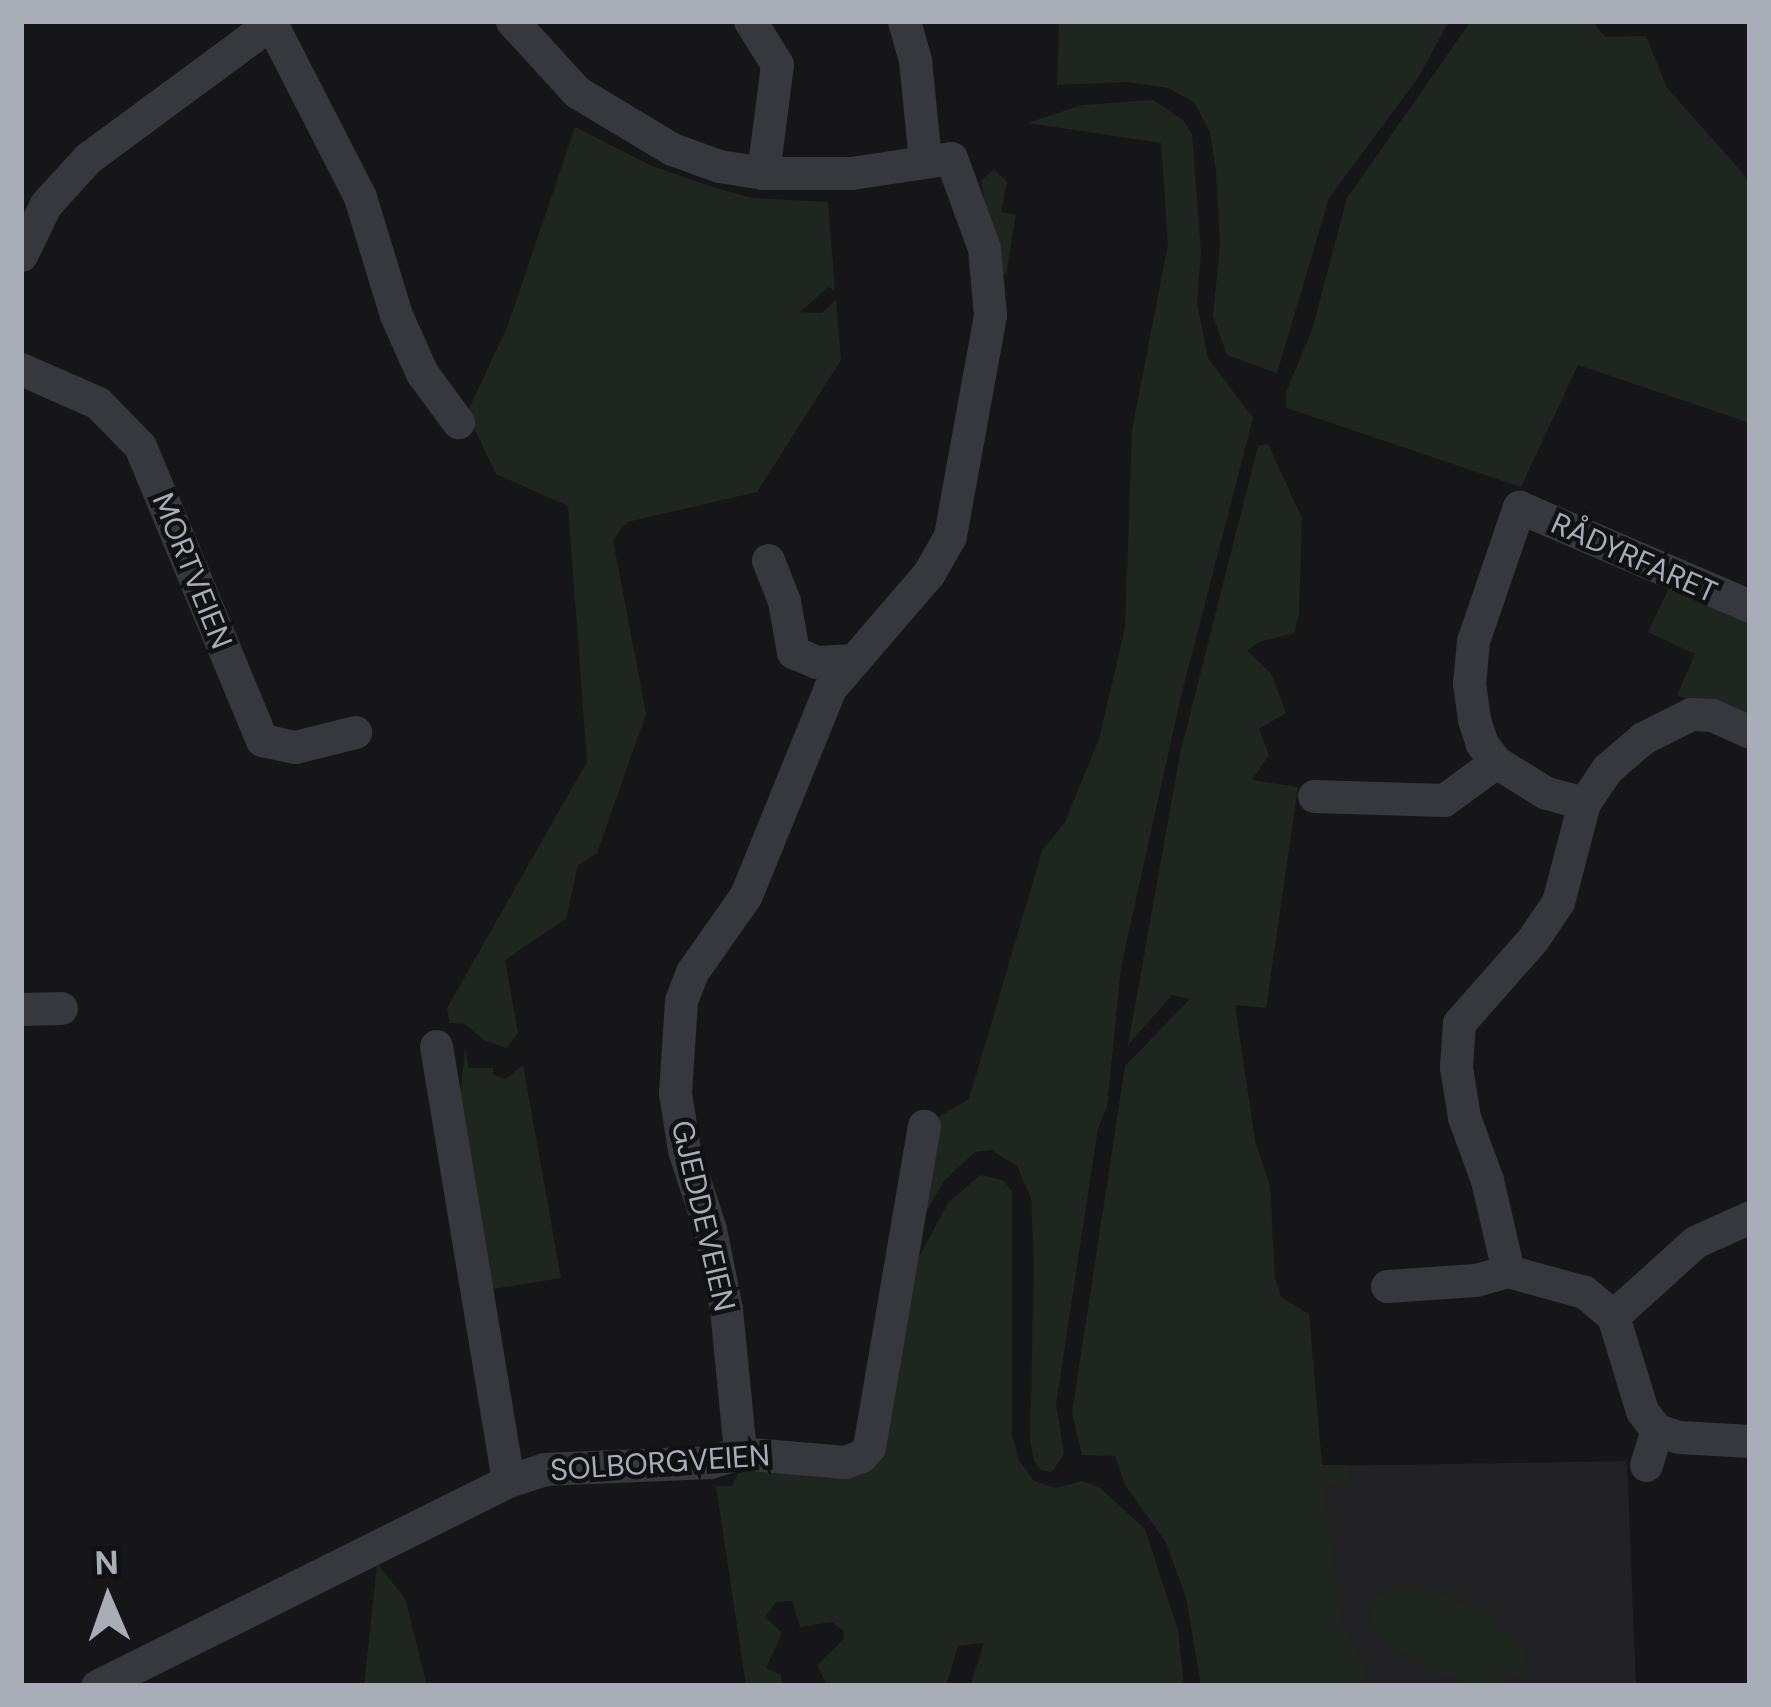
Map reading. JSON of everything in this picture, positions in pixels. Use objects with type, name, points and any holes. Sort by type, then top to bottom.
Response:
[{"type":"street","points":[[512,21],[563,81],[610,116],[672,149],[763,173],[851,173],[938,160]]},
{"type":"street","points":[[750,21],[777,64],[763,173]]},
{"type":"street","name":"GJEDDEVEIEN","points":[[740,1453],[726,1310],[710,1229],[684,1150],[675,1093],[678,1023],[692,972],[746,895],[797,760],[849,660],[928,573],[950,536],[968,462],[989,316],[984,248],[938,160],[904,21]]},
{"type":"street","points":[[21,255],[46,204],[88,158],[272,22],[360,196],[396,315],[422,374],[458,422]]},
{"type":"street","name":"MORTVEIEN","points":[[21,369],[98,403],[140,446],[262,740],[295,747],[355,732]]},
{"type":"street","name":"RÅDYRFARET","points":[[1496,761],[1482,744],[1469,684],[1483,604],[1519,507],[1750,606]]},
{"type":"street","points":[[768,560],[784,602],[793,652],[816,662],[849,660]]},
{"type":"street","points":[[1508,1271],[1487,1180],[1464,1117],[1456,1067],[1459,1023],[1533,939],[1558,902],[1584,802],[1607,769],[1643,738],[1691,714],[1712,715],[1750,732]]},
{"type":"street","points":[[1314,796],[1444,800],[1496,761],[1546,793],[1584,802]]},
{"type":"street","points":[[21,1009],[61,1008]]},
{"type":"street","points":[[436,1046],[508,1481]]},
{"type":"street","name":"SOLBORGVEIEN","points":[[97,1686],[508,1481],[544,1469],[710,1462],[740,1453],[845,1462],[869,1447],[924,1126]]},
{"type":"street","points":[[1613,1316],[1695,1242],[1750,1217]]},
{"type":"street","points":[[1387,1286],[1476,1280],[1508,1271],[1585,1292],[1613,1316],[1642,1411],[1657,1430],[1678,1437],[1750,1441]]},
{"type":"street","points":[[1646,1465],[1657,1430]]},
{"type":"shaded area","points":[[1059,21],[1449,21],[1418,78],[1329,198],[1277,373],[1227,355],[1213,316],[1220,244],[1216,171],[1210,132],[1194,102],[1168,88],[1127,82],[1057,85]]},
{"type":"shaded area","points":[[1471,21],[1592,21],[1605,37],[1646,36],[1667,88],[1742,172],[1750,186],[1750,423],[1578,365],[1521,487],[1287,408],[1286,392],[1312,330],[1347,198]]},
{"type":"shaded area","points":[[1153,100],[1183,120],[1192,134],[1201,252],[1197,303],[1208,358],[1253,418],[1181,696],[1121,967],[1107,1107],[1098,1128],[1056,1404],[1064,1454],[1052,1472],[1041,1470],[1034,1461],[1030,1440],[1031,1198],[1017,1166],[991,1150],[975,1152],[944,1181],[920,1223],[928,1147],[938,1117],[969,1099],[1042,851],[1065,822],[1099,739],[1125,628],[1132,430],[1168,244],[1161,143],[1028,123],[1082,105]]},
{"type":"shaded area","points":[[575,127],[652,166],[716,188],[753,198],[828,202],[835,291],[828,287],[800,312],[822,313],[836,300],[841,360],[757,492],[627,522],[613,540],[646,714],[597,853],[578,865],[566,919],[505,960],[518,1033],[506,1048],[484,1040],[465,1024],[450,1023],[447,1008],[587,762],[568,506],[496,474],[467,413],[508,325]]},
{"type":"shaded area","points":[[994,169],[1007,182],[1001,212],[1016,215],[1006,274],[998,275],[981,181]]},
{"type":"shaded area","points":[[1268,444],[1302,518],[1299,614],[1294,633],[1259,642],[1247,651],[1271,673],[1286,713],[1259,729],[1269,755],[1252,780],[1298,787],[1266,1008],[1235,1005],[1255,1140],[1270,1186],[1275,1278],[1281,1297],[1309,1314],[1322,1465],[1347,1465],[1349,1482],[1327,1484],[1325,1500],[1341,1623],[1367,1669],[1360,1686],[1201,1686],[1186,1597],[1165,1541],[1125,1485],[1115,1456],[1082,1455],[1072,1413],[1125,1066],[1190,999],[1172,995],[1128,1045],[1180,754],[1258,446]]},
{"type":"shaded area","points":[[1670,586],[1750,618],[1750,727],[1677,695],[1695,654],[1648,632]]},
{"type":"shaded area","points":[[465,1048],[469,1068],[493,1068],[493,1074],[505,1079],[523,1065],[561,1278],[493,1289],[460,1099]]},
{"type":"shaded area","points":[[980,1175],[1003,1180],[1012,1192],[1012,1435],[1019,1460],[1034,1481],[1055,1488],[1082,1481],[1099,1487],[1145,1529],[1178,1630],[1184,1686],[970,1686],[984,1643],[958,1646],[946,1686],[827,1686],[817,1665],[844,1639],[843,1630],[832,1622],[800,1627],[792,1601],[776,1602],[765,1617],[782,1633],[766,1668],[781,1675],[782,1686],[746,1686],[716,1486],[732,1486],[738,1473],[747,1471],[859,1469],[907,1279],[948,1203]]},
{"type":"shaded area","points":[[1627,1461],[1636,1686],[1208,1686],[1322,1466]]},
{"type":"shaded area","points":[[377,1564],[405,1598],[427,1686],[364,1686]]},
{"type":"shaded area","points":[[1401,1589],[1440,1593],[1491,1616],[1526,1652],[1527,1672],[1487,1686],[1442,1675],[1400,1652],[1373,1630],[1369,1615],[1376,1595]]}]
